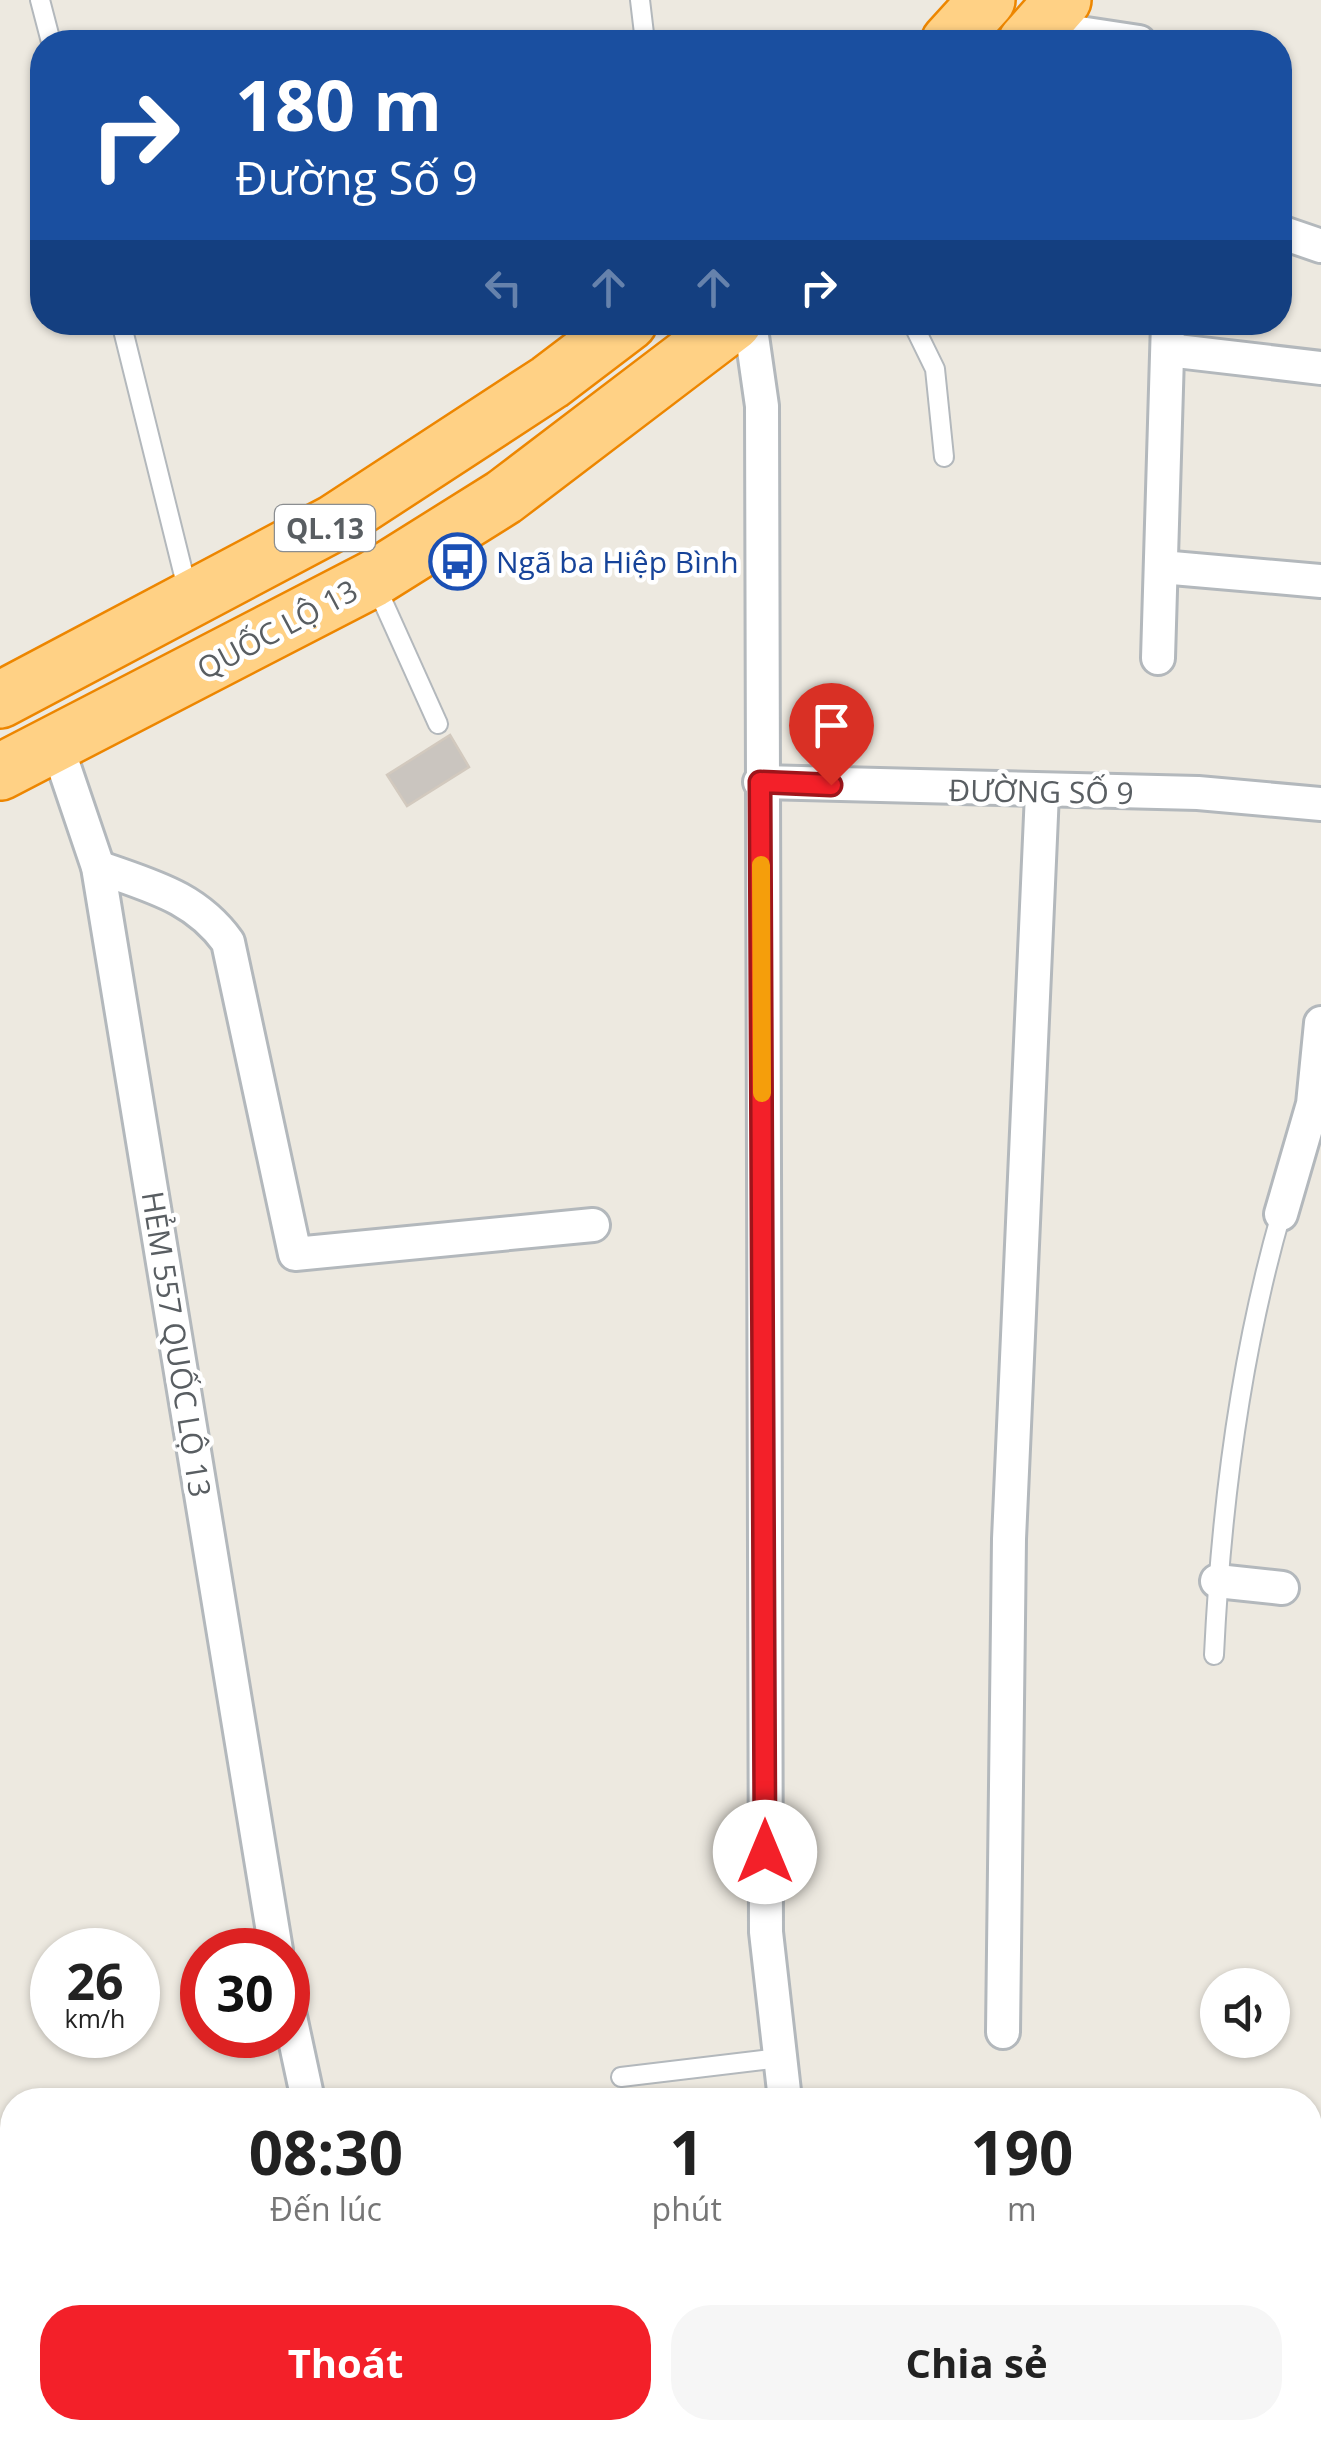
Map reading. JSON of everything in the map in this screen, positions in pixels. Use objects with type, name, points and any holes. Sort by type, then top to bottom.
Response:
[{"type":"highway","points":[[960,30],[986,0]]},
{"type":"highway","name":"QL.13","points":[[0,700],[334,523],[444,453],[610,335]]},
{"type":"highway","name":"QUỐC LỘ 13","points":[[0,772],[373,578],[504,497],[717,335]]},
{"type":"street","points":[[1043,23],[1078,30]]},
{"type":"street","points":[[1292,236],[1321,246]]},
{"type":"street","points":[[752,335],[762,406],[766,1932],[784,2088]]},
{"type":"street","points":[[1158,658],[1168,336],[1321,368]]},
{"type":"street","points":[[1161,567],[1321,582]]},
{"type":"street","name":"HẺM 557 QUỐC LỘ 13","points":[[56,744],[98,867],[272,1928]]},
{"type":"street","name":"ĐƯỜNG SỐ 9","points":[[760,782],[1042,793],[1198,794],[1321,804]]},
{"type":"street","points":[[1003,2032],[1009,1539],[1042,793]]},
{"type":"street","points":[[98,867],[184,898],[210,918],[228,942],[295,1254],[593,1225]]},
{"type":"street","points":[[1281,1214],[1313,1104],[1321,1024]]},
{"type":"street","points":[[1217,1581],[1282,1588]]},
{"type":"street","points":[[299,2058],[305,2088]]},
{"type":"lane","points":[[40,0],[48,30]]},
{"type":"lane","points":[[640,0],[644,30]]},
{"type":"lane","points":[[124,335],[190,602]]},
{"type":"lane","points":[[918,335],[935,369],[944,457]]},
{"type":"lane","points":[[373,578],[438,724]]},
{"type":"lane","points":[[1214,1654],[1217,1581],[1245,1375],[1264,1273],[1281,1214]]},
{"type":"lane","points":[[620,2077],[780,2058]]},
{"type":"building","points":[[450,735],[469,767],[407,806],[387,775]]},
{"type":"slow traffic","points":[[761,865],[762,1093]]},
{"type":"place","name":"Ngã ba Hiệp Bình","points":[[457,561]]},
{"type":"route","points":[[765,1852],[760,782],[831,785]]}]
